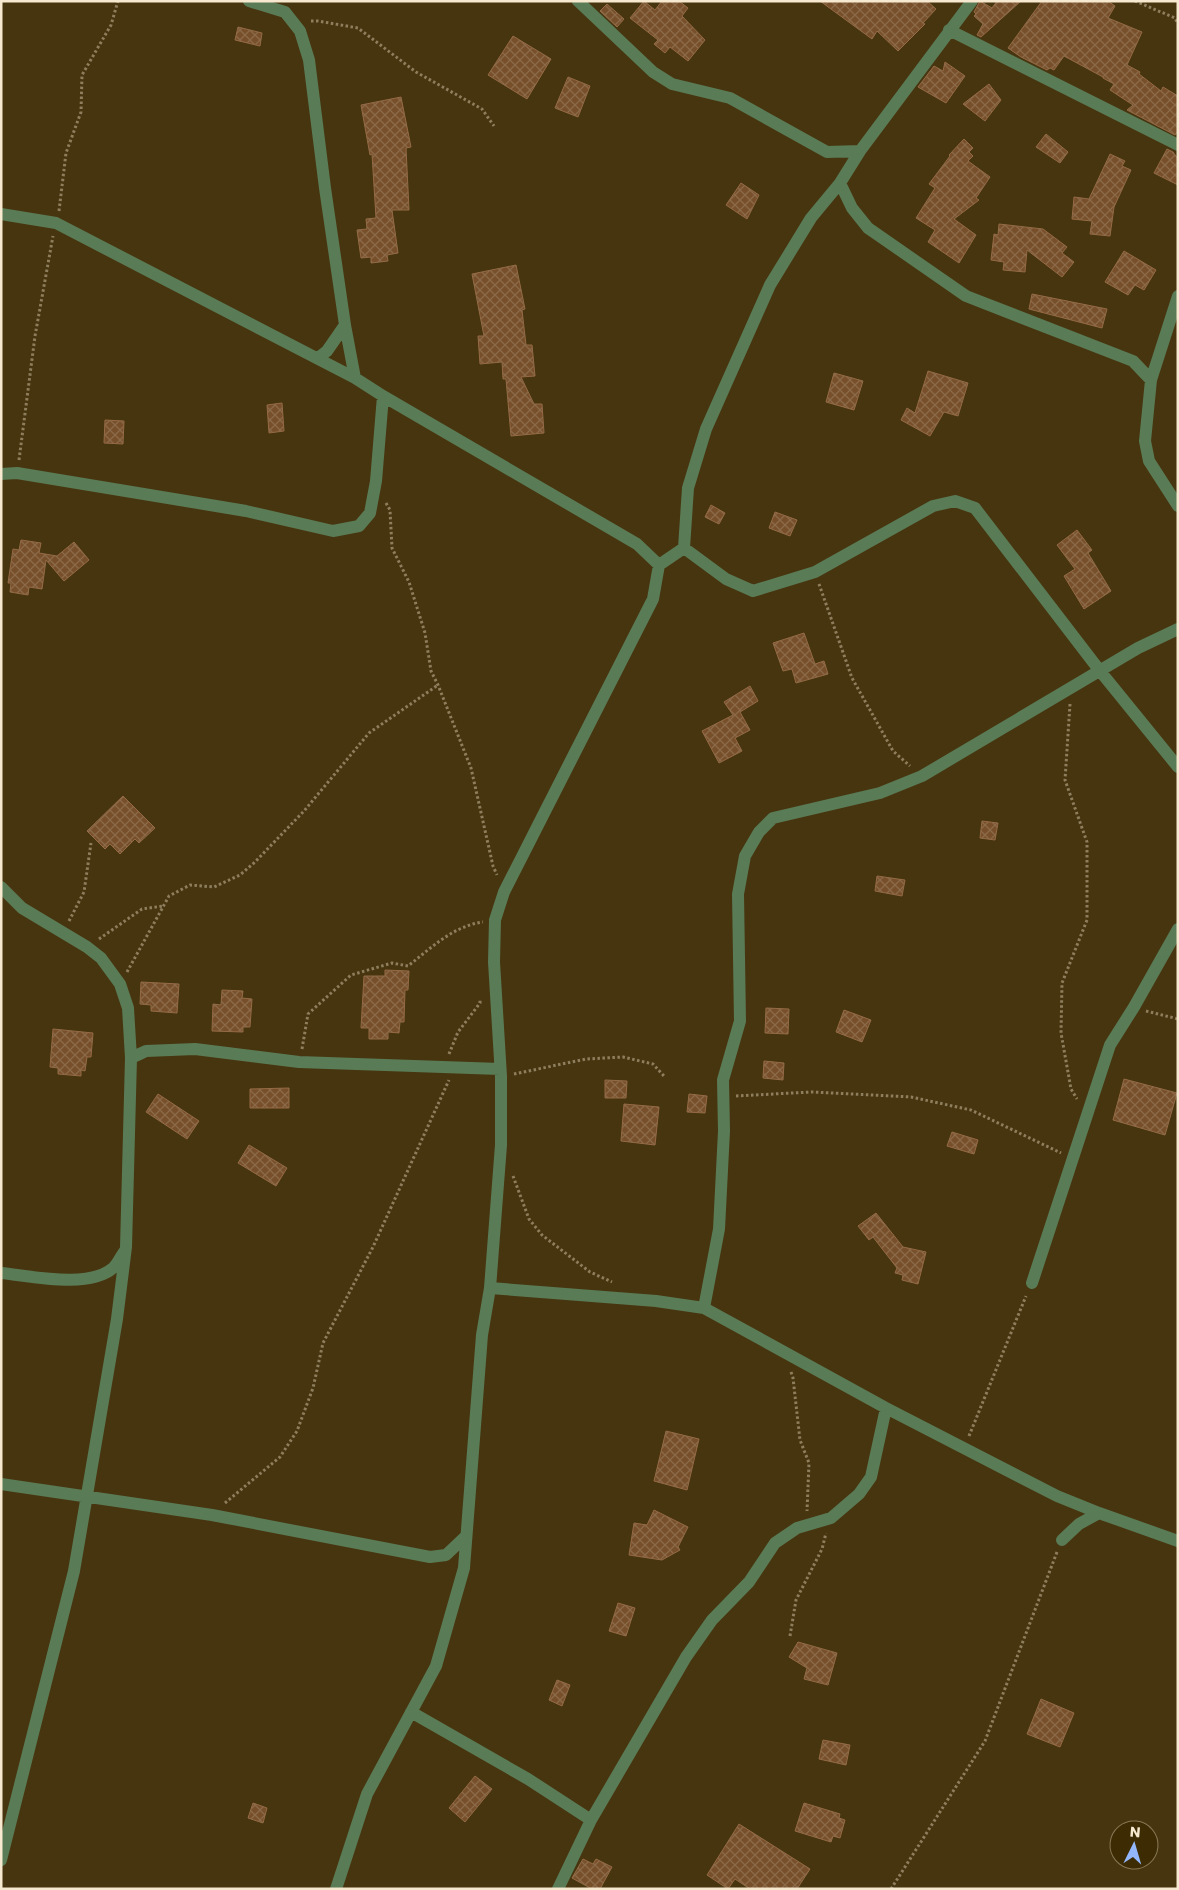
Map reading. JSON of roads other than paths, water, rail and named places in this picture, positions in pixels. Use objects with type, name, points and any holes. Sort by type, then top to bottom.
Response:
[{"type":"street","points":[[249,1],[288,12],[300,32],[309,60],[345,325],[355,378]]},
{"type":"street","points":[[578,1],[653,72],[672,84],[730,98],[827,152],[860,151]]},
{"type":"street","points":[[684,548],[688,488],[706,429],[770,285],[811,218],[840,183],[860,151],[972,1]]},
{"type":"street","points":[[949,30],[1178,145]]},
{"type":"street","points":[[840,183],[852,208],[868,228],[966,296],[1133,361],[1151,380]]},
{"type":"street","points":[[1,214],[56,223],[318,358],[637,544],[659,565]]},
{"type":"street","points":[[1178,296],[1151,380],[1145,441],[1149,462],[1178,506]]},
{"type":"street","points":[[318,358],[327,351],[345,325]]},
{"type":"street","points":[[1,474],[17,473],[246,510],[333,531],[360,526],[370,513],[376,481],[383,396]]},
{"type":"street","points":[[684,548],[726,579],[753,591],[815,572],[933,506],[955,501],[975,508],[1100,671],[1178,767]]},
{"type":"street","points":[[336,1889],[367,1794],[436,1666],[464,1568],[482,1335],[490,1288],[501,1145],[501,1073],[494,962],[495,920],[504,892],[653,599],[659,565],[684,548]]},
{"type":"street","points":[[704,1308],[719,1230],[724,1131],[723,1080],[740,1021],[738,894],[745,856],[759,832],[773,818],[880,793],[922,776],[1138,648],[1178,629]]},
{"type":"street","points":[[1,887],[22,908],[87,947],[101,958],[120,984],[128,1008],[131,1058],[126,1247],[118,1319],[74,1571],[1,1860]]},
{"type":"street","points":[[1032,1283],[1110,1045],[1178,929]]},
{"type":"street","points":[[131,1058],[146,1050],[195,1049],[299,1062],[455,1068],[501,1073]]},
{"type":"street","points":[[1,1273],[63,1280],[93,1278],[114,1268],[126,1247]]},
{"type":"street","points":[[490,1288],[656,1301],[704,1308],[886,1408],[1057,1496],[1178,1541]]},
{"type":"street","points":[[558,1889],[591,1820],[686,1657],[712,1620],[749,1582],[775,1543],[796,1528],[830,1518],[859,1494],[871,1477],[886,1408]]},
{"type":"street","points":[[1,1484],[212,1515],[430,1557],[446,1555],[466,1536]]},
{"type":"street","points":[[1062,1540],[1079,1524],[1099,1513]]},
{"type":"street","points":[[412,1712],[528,1779],[591,1820]]}]
